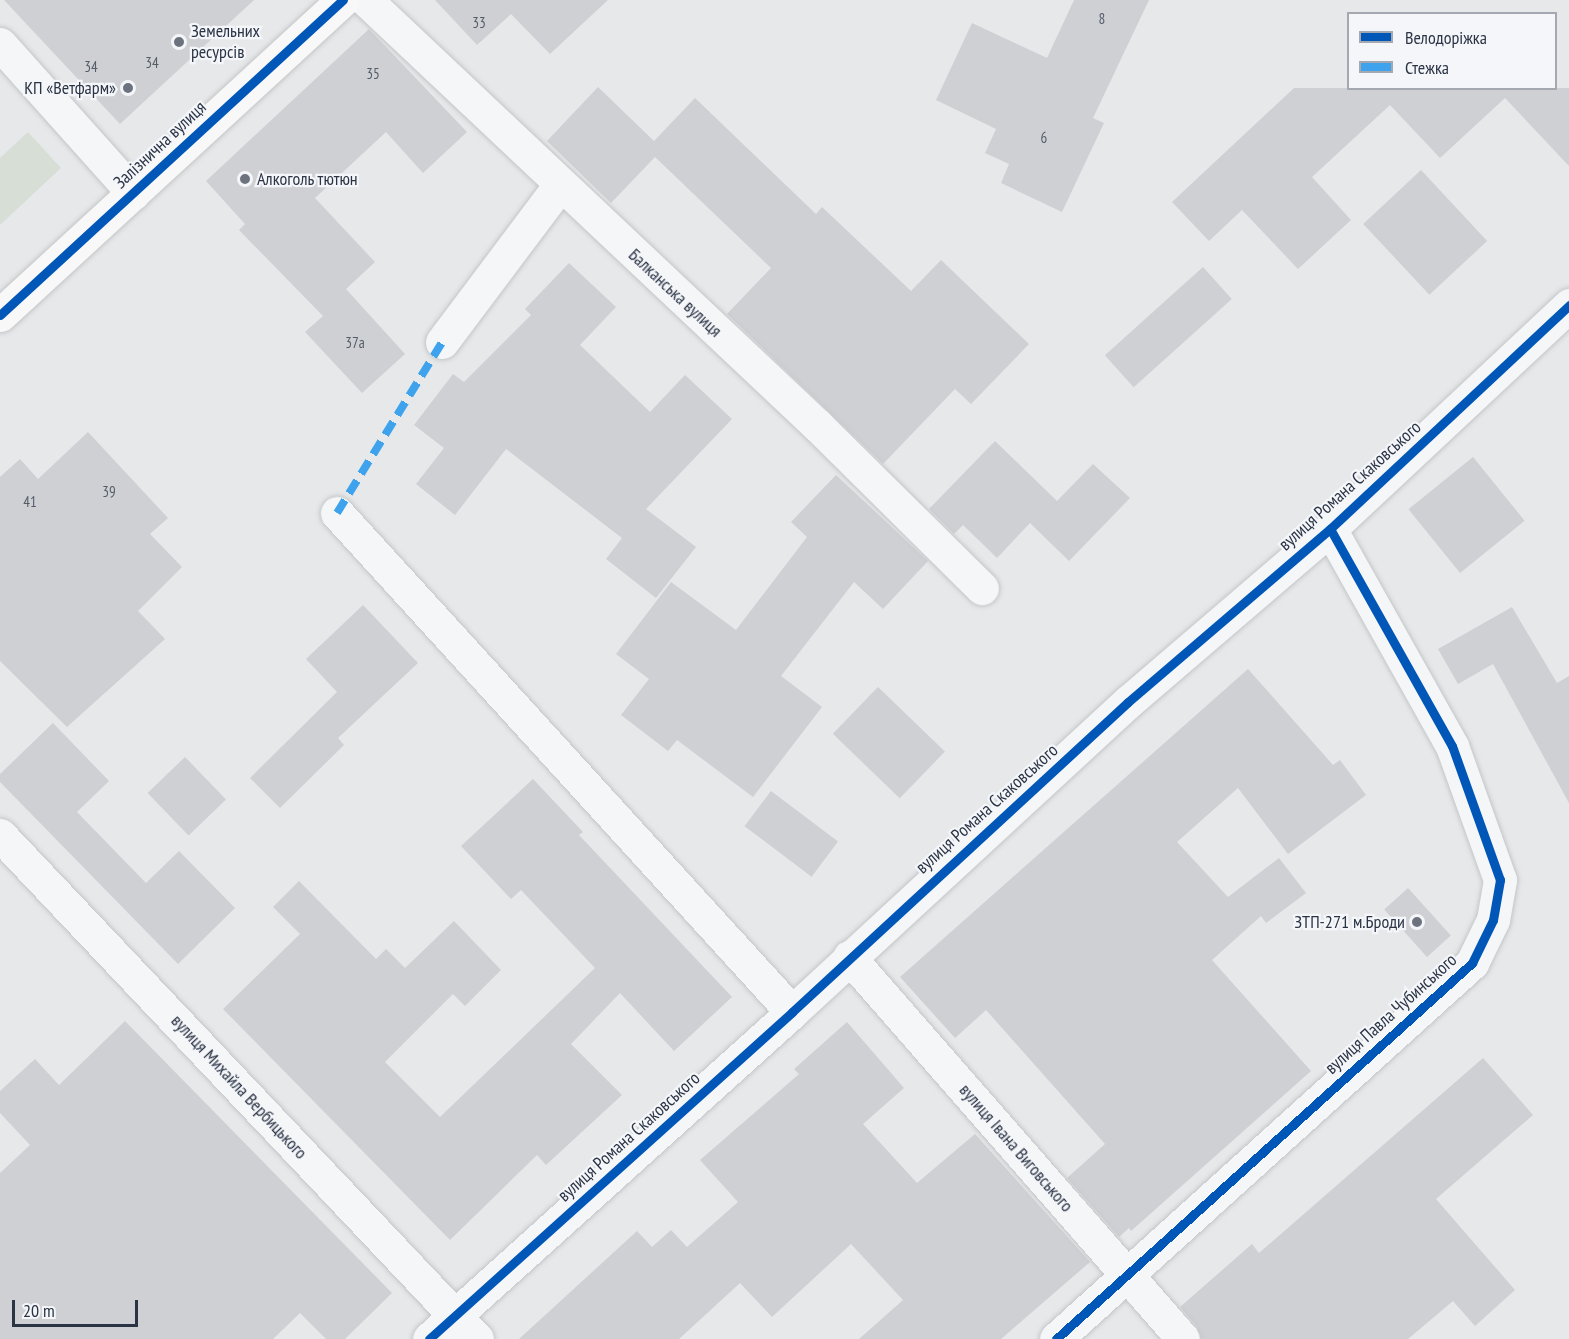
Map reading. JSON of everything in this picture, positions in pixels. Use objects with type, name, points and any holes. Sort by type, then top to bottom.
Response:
[{"type":"main road","name":"Залізнична вулиця","points":[[0,315],[343,0]]},
{"type":"street","name":"Балканська вулиця","points":[[366,0],[817,425],[982,588]]},
{"type":"street","points":[[0,44],[133,193]]},
{"type":"street","points":[[442,342],[560,185]]},
{"type":"street","name":"вулиця Романа Скаковського","points":[[429,1339],[792,1012],[1128,702],[1330,529],[1569,305]]},
{"type":"street","points":[[337,513],[792,1012]]},
{"type":"street","name":"вулиця Павла Чубинського","points":[[1056,1339],[1472,963],[1493,920],[1500,880],[1452,746],[1330,529]]},
{"type":"street","name":"вулиця Михайла Вербицького","points":[[0,835],[477,1339]]},
{"type":"street","name":"вулиця Івана Виговського","points":[[849,957],[1183,1339]]},
{"type":"shaded area","points":[[28,132],[61,168],[0,225],[0,158]]},
{"type":"building","points":[[4,0],[254,0],[120,124]]},
{"type":"building","points":[[435,0],[608,0],[550,54],[511,14],[477,45]]},
{"type":"building","points":[[1074,0],[1149,0],[1093,118],[1104,123],[1062,212],[1001,183],[1009,164],[985,153],[996,129],[936,100],[972,23],[1047,58]]},
{"type":"building","points":[[369,29],[467,132],[423,173],[386,132],[315,198],[375,262],[346,289],[405,354],[362,393],[305,332],[323,316],[239,230],[245,224],[206,181]]},
{"type":"building","points":[[598,87],[654,141],[695,98],[816,214],[822,207],[911,291],[941,260],[1029,344],[971,404],[955,389],[883,464],[727,314],[771,268],[655,157],[611,203],[547,141]]},
{"type":"building","points":[[1294,88],[1557,90],[1557,88],[1569,88],[1569,166],[1505,98],[1440,158],[1390,105],[1312,177],[1351,220],[1298,269],[1242,210],[1209,241],[1172,202]]},
{"type":"building","points":[[1421,170],[1487,241],[1429,295],[1363,224]]},
{"type":"building","points":[[569,263],[616,307],[580,345],[650,412],[685,375],[732,419],[646,509],[696,547],[656,598],[606,559],[622,538],[506,449],[455,515],[416,484],[444,448],[414,425],[453,374],[464,382],[531,315],[525,309]]},
{"type":"building","points":[[1203,267],[1232,299],[1134,387],[1105,355]]},
{"type":"building","points":[[88,432],[168,518],[150,534],[182,567],[138,611],[165,639],[67,727],[0,661],[0,477],[20,459],[38,479]]},
{"type":"building","points":[[995,441],[1057,501],[1093,464],[1130,498],[1069,561],[1030,523],[997,558],[963,525],[954,534],[929,509]]},
{"type":"building","points":[[1473,457],[1525,521],[1460,573],[1408,509]]},
{"type":"building","points":[[836,475],[928,561],[883,609],[854,582],[781,676],[822,707],[753,797],[677,740],[668,751],[621,715],[649,679],[616,654],[671,582],[736,630],[807,537],[791,522]]},
{"type":"building","points":[[363,605],[418,663],[338,738],[344,745],[280,808],[250,778],[337,692],[306,659]]},
{"type":"building","points":[[1512,607],[1557,683],[1569,676],[1569,803],[1493,664],[1458,684],[1438,649]]},
{"type":"building","points":[[1248,669],[1333,765],[1340,760],[1366,795],[1288,854],[1238,788],[1177,842],[1228,897],[1279,858],[1306,893],[1266,923],[1261,916],[1212,960],[1311,1071],[1131,1231],[1129,1228],[1119,1237],[1067,1178],[1105,1144],[986,1010],[955,1038],[900,977]]},
{"type":"building","points":[[878,687],[945,752],[900,798],[833,734]]},
{"type":"building","points":[[53,723],[109,781],[77,812],[146,883],[179,851],[235,908],[178,964],[0,782],[0,774]]},
{"type":"building","points":[[185,757],[226,799],[189,836],[148,793]]},
{"type":"building","points":[[533,779],[583,832],[579,835],[732,997],[674,1051],[620,993],[571,1044],[622,1095],[546,1165],[537,1155],[450,1240],[223,1009],[300,934],[273,907],[299,881],[376,959],[386,949],[405,968],[454,921],[501,970],[465,1006],[453,994],[385,1062],[440,1117],[595,968],[521,890],[511,899],[461,846]]},
{"type":"building","points":[[771,791],[838,842],[812,877],[745,826]]},
{"type":"building","name":"ЗТП-271 м.Броди","points":[[1408,888],[1451,936],[1427,957],[1384,909]]},
{"type":"building","points":[[125,1021],[392,1293],[345,1339],[326,1339],[300,1313],[273,1339],[0,1339],[0,1173],[30,1145],[0,1113],[0,1091],[35,1059],[59,1085]]},
{"type":"building","points":[[847,1022],[904,1088],[863,1124],[917,1183],[975,1134],[1090,1262],[1001,1339],[859,1339],[903,1300],[851,1244],[772,1317],[740,1283],[679,1339],[519,1339],[637,1231],[652,1247],[671,1230],[687,1247],[738,1202],[700,1160],[799,1074],[794,1069]]},
{"type":"building","points":[[1483,1058],[1533,1115],[1436,1199],[1515,1290],[1475,1326],[1453,1301],[1408,1339],[1201,1339],[1197,1327],[1180,1307],[1252,1244],[1259,1253]]},
{"type":"marked path","points":[[337,513],[442,342]]},
{"type":"cycle path","points":[[0,315],[343,0]]},
{"type":"cycle path","points":[[429,1339],[792,1012],[1128,702],[1330,529],[1569,305]]},
{"type":"cycle path","points":[[1056,1339],[1472,963],[1493,920],[1500,880],[1452,746],[1330,529]]},
{"type":"place","name":"Земельних ресурсів","points":[[179,42]]},
{"type":"place","name":"КП «Ветфарм»","points":[[128,88]]},
{"type":"place","name":"Алкоголь тютюн","points":[[245,179]]},
{"type":"place","name":"ЗТП-271 м.Броди","points":[[1417,922]]}]
